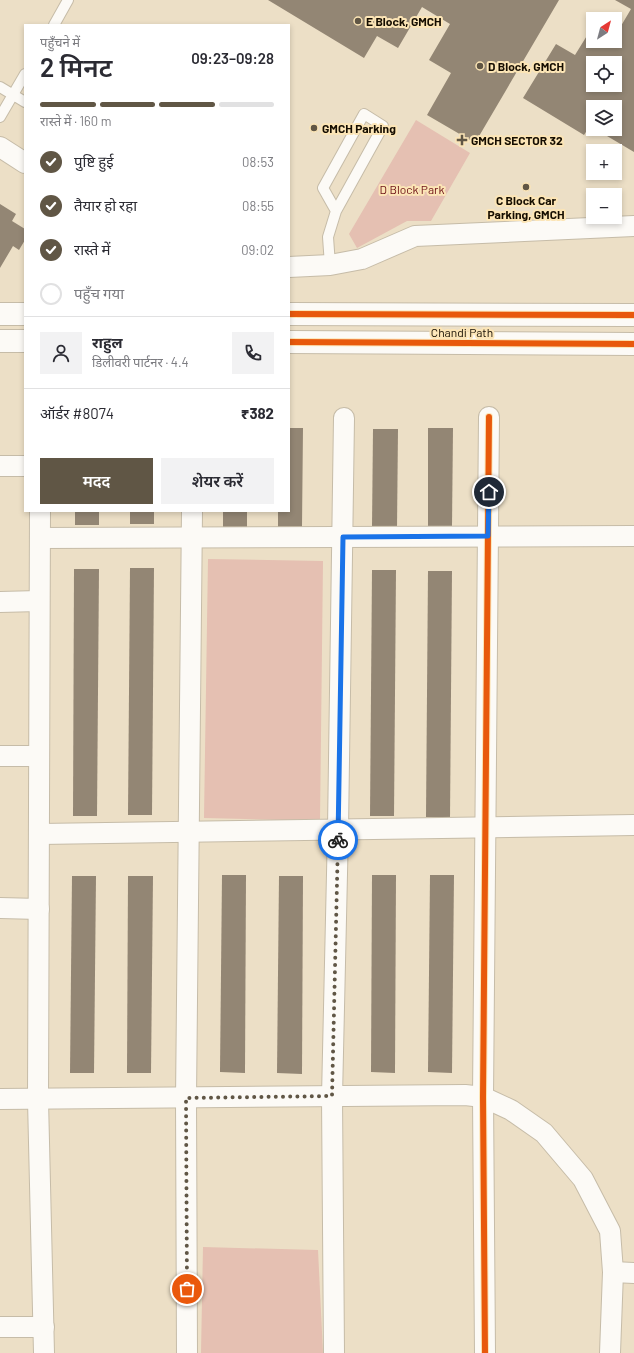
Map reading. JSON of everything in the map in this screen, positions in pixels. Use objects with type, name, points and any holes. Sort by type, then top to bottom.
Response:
[{"type":"main road","points":[[0,314],[24,314]]},
{"type":"main road","name":"Chandi Path","points":[[290,314],[634,315]]},
{"type":"main road","points":[[0,341],[24,341]]},
{"type":"main road","name":"Chandi Path","points":[[290,342],[634,344]]},
{"type":"street","points":[[0,147],[24,162]]},
{"type":"street","points":[[290,267],[330,265],[362,259],[415,236],[634,226]]},
{"type":"street","points":[[485,1353],[483,1097],[487,827],[489,416]]},
{"type":"street","points":[[334,1353],[332,1096],[338,830],[344,418]]},
{"type":"street","points":[[0,466],[24,466]]},
{"type":"street","points":[[40,512],[38,1100],[44,1353]]},
{"type":"street","points":[[187,1353],[186,1098],[192,512]]},
{"type":"street","points":[[40,538],[634,536]]},
{"type":"street","points":[[0,602],[39,601]]},
{"type":"street","points":[[0,756],[39,756]]},
{"type":"street","points":[[40,834],[634,825]]},
{"type":"street","points":[[0,908],[39,909]]},
{"type":"street","points":[[0,1099],[38,1100],[465,1095],[483,1097],[510,1110],[544,1133],[583,1180],[610,1231],[613,1272],[610,1353]]},
{"type":"street","points":[[613,1272],[634,1273]]},
{"type":"street","points":[[0,1327],[44,1327]]},
{"type":"lane","points":[[55,24],[68,0]]},
{"type":"lane","points":[[0,117],[24,76]]},
{"type":"lane","points":[[0,87],[24,101]]},
{"type":"lane","points":[[330,265],[328,237],[336,211],[383,126],[364,114],[323,188],[336,211]]},
{"type":"green space","name":"D Block Park","points":[[416,120],[470,153],[431,221],[407,221],[357,248],[349,234]]},
{"type":"green space","points":[[208,559],[323,561],[320,821],[204,818]]},
{"type":"green space","points":[[203,1247],[318,1250],[323,1353],[201,1353]]},
{"type":"building","name":"D Block, GMCH","points":[[268,0],[559,0],[475,143],[427,115],[451,73],[429,60],[450,24],[422,7],[398,48],[377,36],[364,58]]},
{"type":"building","points":[[615,0],[634,0],[634,152],[607,136],[622,136],[622,100],[586,100],[586,132],[584,135],[523,98],[556,44],[575,55],[586,37],[586,48],[622,48],[622,24],[631,9]]},
{"type":"building","points":[[0,204],[16,214],[12,221],[24,228],[24,242],[19,250],[13,246],[0,268]]},
{"type":"building","points":[[290,428],[303,428],[302,527],[278,527],[278,512],[290,512]]},
{"type":"building","points":[[428,428],[453,428],[452,527],[428,526]]},
{"type":"building","points":[[373,429],[398,429],[397,528],[372,527]]},
{"type":"building","points":[[75,512],[99,512],[99,525],[75,525]]},
{"type":"building","points":[[130,512],[154,512],[154,524],[130,524]]},
{"type":"building","points":[[223,512],[247,512],[247,528],[223,527]]},
{"type":"building","points":[[130,568],[154,568],[152,815],[128,815]]},
{"type":"building","points":[[74,569],[99,569],[97,816],[73,816]]},
{"type":"building","points":[[372,570],[396,570],[394,816],[370,816]]},
{"type":"building","points":[[428,571],[452,571],[450,818],[426,817]]},
{"type":"building","points":[[222,875],[246,875],[245,1073],[220,1072]]},
{"type":"building","points":[[372,875],[396,875],[395,1073],[371,1072]]},
{"type":"building","points":[[430,875],[454,875],[452,1073],[428,1072]]},
{"type":"building","points":[[72,876],[96,876],[94,1073],[70,1073]]},
{"type":"building","points":[[128,876],[153,876],[151,1073],[127,1073]]},
{"type":"building","points":[[279,876],[303,876],[302,1074],[277,1073]]},
{"type":"cycle path","points":[[290,314],[634,315]]},
{"type":"cycle path","points":[[290,342],[634,344]]},
{"type":"cycle path","points":[[485,1353],[483,1097],[489,417]]},
{"type":"way so far","points":[[187,1289],[186,1098],[332,1096],[338,840]]},
{"type":"place","name":"E Block, GMCH","points":[[358,21]]},
{"type":"place","name":"D Block, GMCH","points":[[480,66]]},
{"type":"place","name":"GMCH Parking","points":[[314,128]]},
{"type":"place","name":"GMCH SECTOR 32","points":[[462,140]]},
{"type":"place","name":"C Block Car Parking, GMCH","points":[[526,187]]},
{"type":"route","points":[[338,840],[343,537],[488,536],[489,492]]}]
